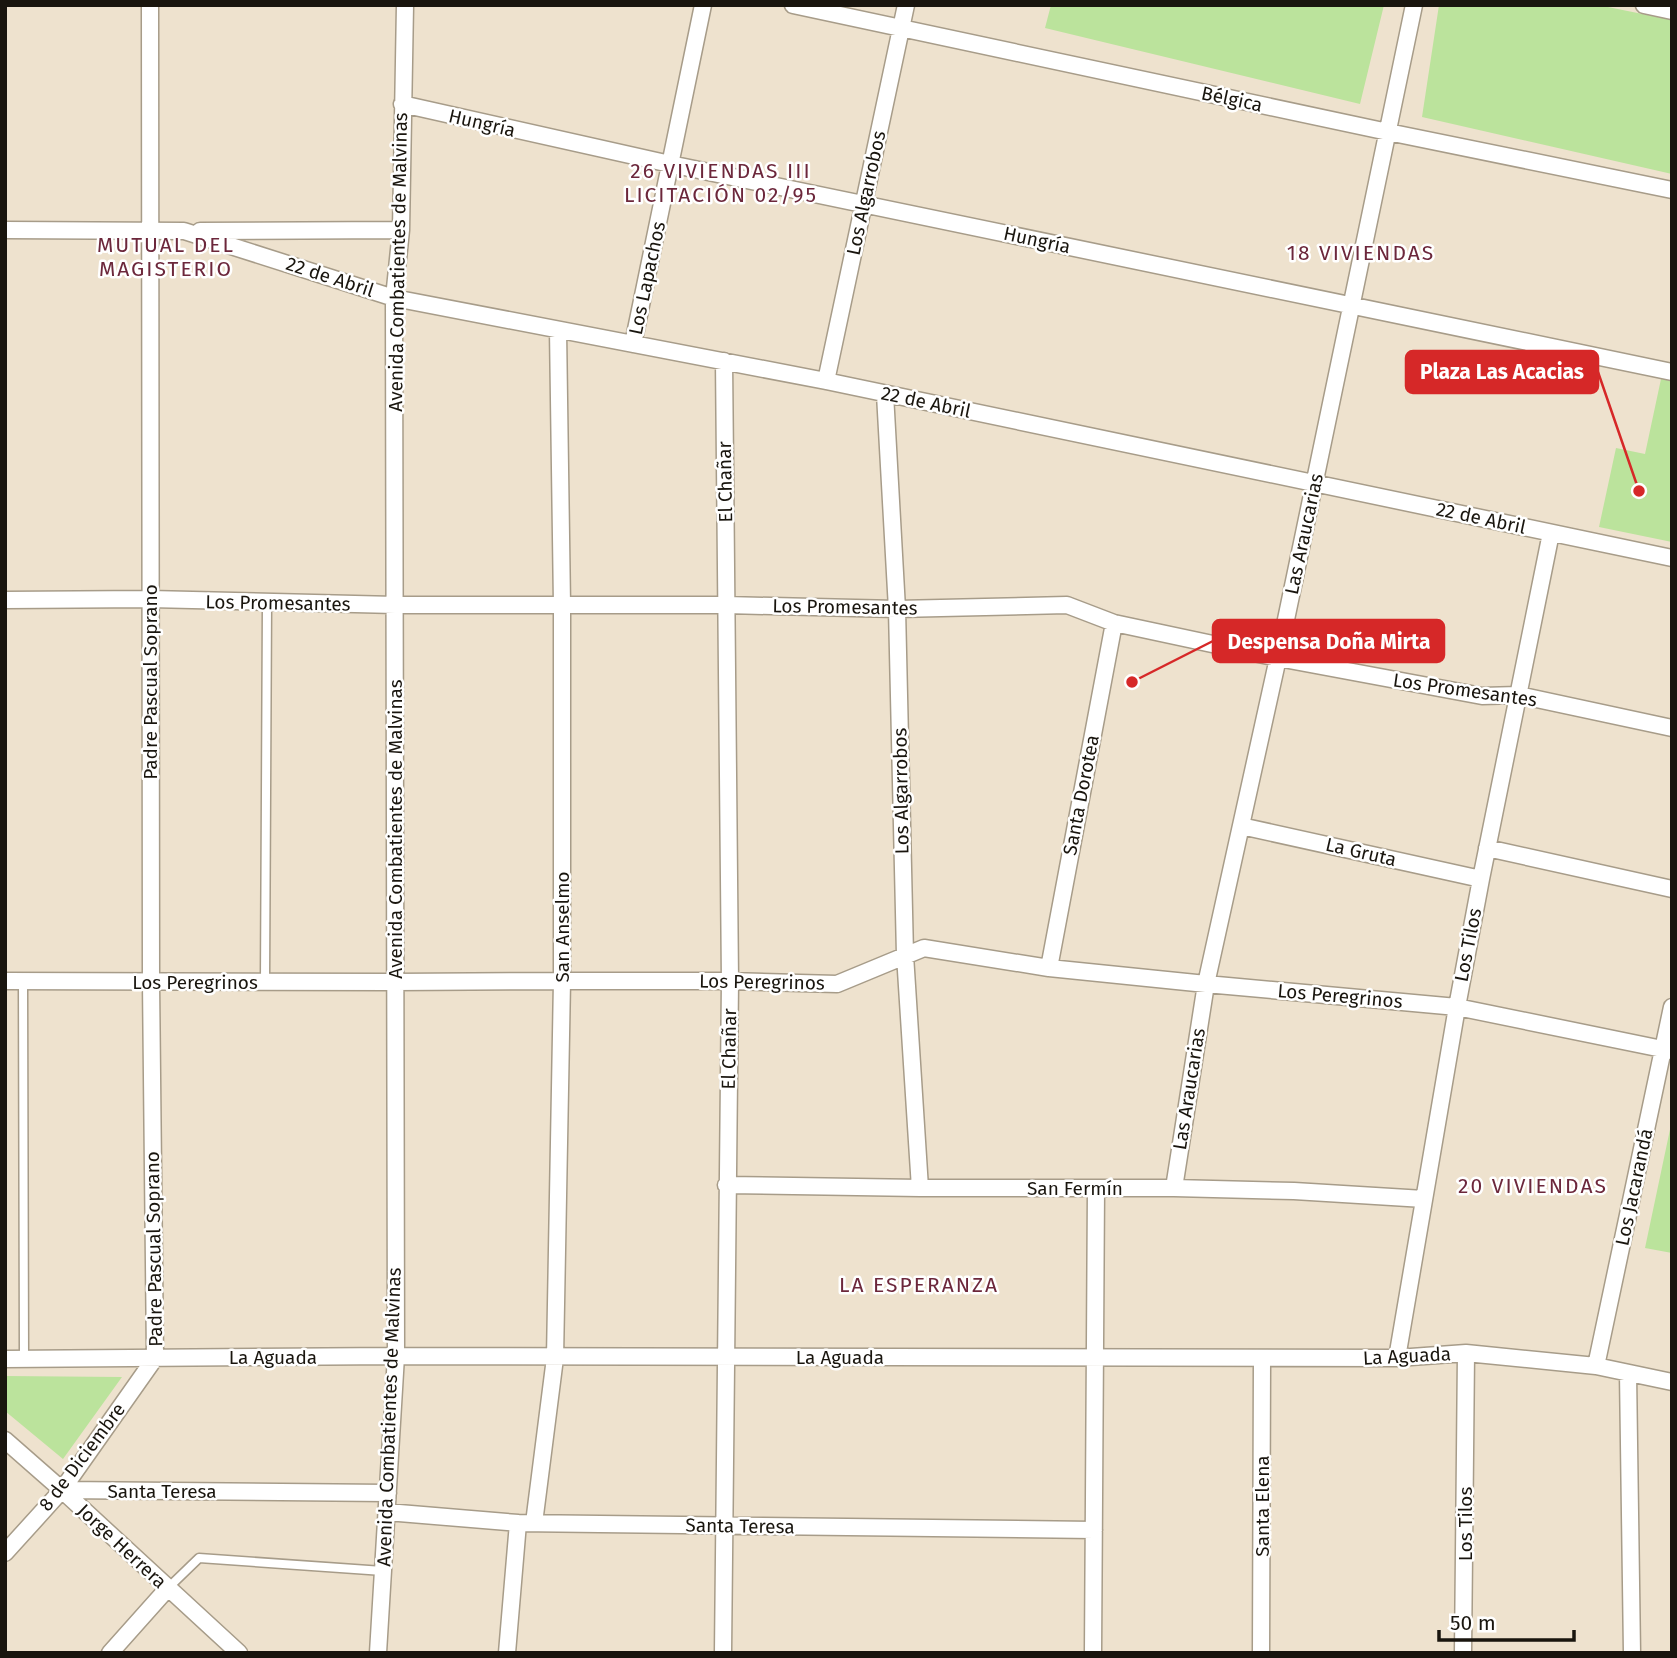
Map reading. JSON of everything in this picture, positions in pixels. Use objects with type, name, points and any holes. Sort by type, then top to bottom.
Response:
[{"type":"street","name":"Padre Pascual Soprano","points":[[149,5],[151,982],[155,1358]]},
{"type":"street","name":"Avenida Combatientes de Malvinas","points":[[378,1653],[396,1356],[394,298],[401,230],[405,5]]},
{"type":"street","name":"Los Lapachos","points":[[633,344],[704,5]]},
{"type":"street","name":"Bélgica","points":[[793,5],[1672,190]]},
{"type":"street","name":"Los Algarrobos","points":[[826,382],[906,5]]},
{"type":"street","name":"Las Araucarias","points":[[1174,1188],[1206,984],[1315,484],[1414,5]]},
{"type":"street","points":[[1644,5],[1672,11]]},
{"type":"street","name":"Hungría","points":[[402,104],[670,164],[1672,372]]},
{"type":"street","name":"22 de Abril","points":[[5,230],[401,230]]},
{"type":"street","name":"22 de Abril","points":[[184,231],[394,298],[724,361],[1672,558]]},
{"type":"street","name":"San Anselmo","points":[[507,1653],[555,1357],[562,981],[562,605],[558,330]]},
{"type":"street","name":"El Chañar","points":[[723,1653],[730,981],[724,361]]},
{"type":"street","name":"Los Algarrobos","points":[[885,394],[897,609],[905,955],[920,1188]]},
{"type":"street","name":"Los Tilos","points":[[1397,1358],[1457,1007],[1551,533]]},
{"type":"street","name":"Los Promesantes","points":[[5,600],[150,600],[395,606],[726,605],[897,609],[1066,605],[1114,622],[1278,658],[1482,696],[1518,695],[1672,728]]},
{"type":"street","name":"Santa Dorotea","points":[[1049,968],[1114,622]]},
{"type":"street","name":"La Gruta","points":[[1241,826],[1481,879]]},
{"type":"street","points":[[1487,848],[1672,888]]},
{"type":"street","name":"Los Peregrinos","points":[[5,981],[730,981],[837,984],[923,948],[1049,968],[1457,1007],[1667,1050]]},
{"type":"street","name":"Los Jacarandá","points":[[1596,1366],[1667,1050],[1672,1007]]},
{"type":"street","name":"San Fermín","points":[[726,1185],[1174,1188],[1294,1191],[1424,1199]]},
{"type":"street","points":[[1093,1653],[1096,1188]]},
{"type":"street","name":"Los Tilos","points":[[1464,1653],[1466,1353]]},
{"type":"street","name":"La Aguada","points":[[5,1359],[396,1356],[1262,1359],[1397,1358],[1466,1353],[1596,1366],[1672,1382]]},
{"type":"street","name":"8 de Diciembre","points":[[5,1553],[62,1490],[155,1358]]},
{"type":"street","name":"Santa Elena","points":[[1261,1653],[1262,1359]]},
{"type":"street","points":[[1628,1373],[1632,1653]]},
{"type":"street","name":"Jorge Herrera","points":[[5,1440],[239,1653]]},
{"type":"street","name":"Santa Teresa","points":[[62,1490],[388,1493]]},
{"type":"street","name":"Santa Teresa","points":[[387,1512],[526,1523],[1094,1530]]},
{"type":"street","points":[[110,1653],[168,1588]]},
{"type":"lane","points":[[265,982],[267,603]]},
{"type":"lane","points":[[23,981],[24,1359]]},
{"type":"lane","points":[[168,1588],[199,1558],[383,1571]]},
{"type":"green space","points":[[1051,5],[1384,5],[1360,104],[1045,28]]},
{"type":"green space","points":[[1439,5],[1598,5],[1672,20],[1672,174],[1422,117]]},
{"type":"green space","points":[[1661,379],[1672,381],[1672,542],[1599,527],[1616,448],[1645,454]]},
{"type":"green space","points":[[1672,1120],[1672,1253],[1645,1248]]},
{"type":"green space","points":[[5,1376],[122,1377],[63,1459],[5,1411]]},
{"type":"place","name":"Plaza Las Acacias","points":[[1639,491]]},
{"type":"place","name":"Despensa Doña Mirta","points":[[1132,682]]},
{"type":"district","name":"26 VIVIENDAS III LICITACIÓN 02/95","points":[[721,183]]},
{"type":"district","name":"18 VIVIENDAS","points":[[1361,253]]},
{"type":"district","name":"MUTUAL DEL MAGISTERIO","points":[[166,257]]},
{"type":"district","name":"20 VIVIENDAS","points":[[1533,1186]]},
{"type":"district","name":"LA ESPERANZA","points":[[919,1285]]}]
